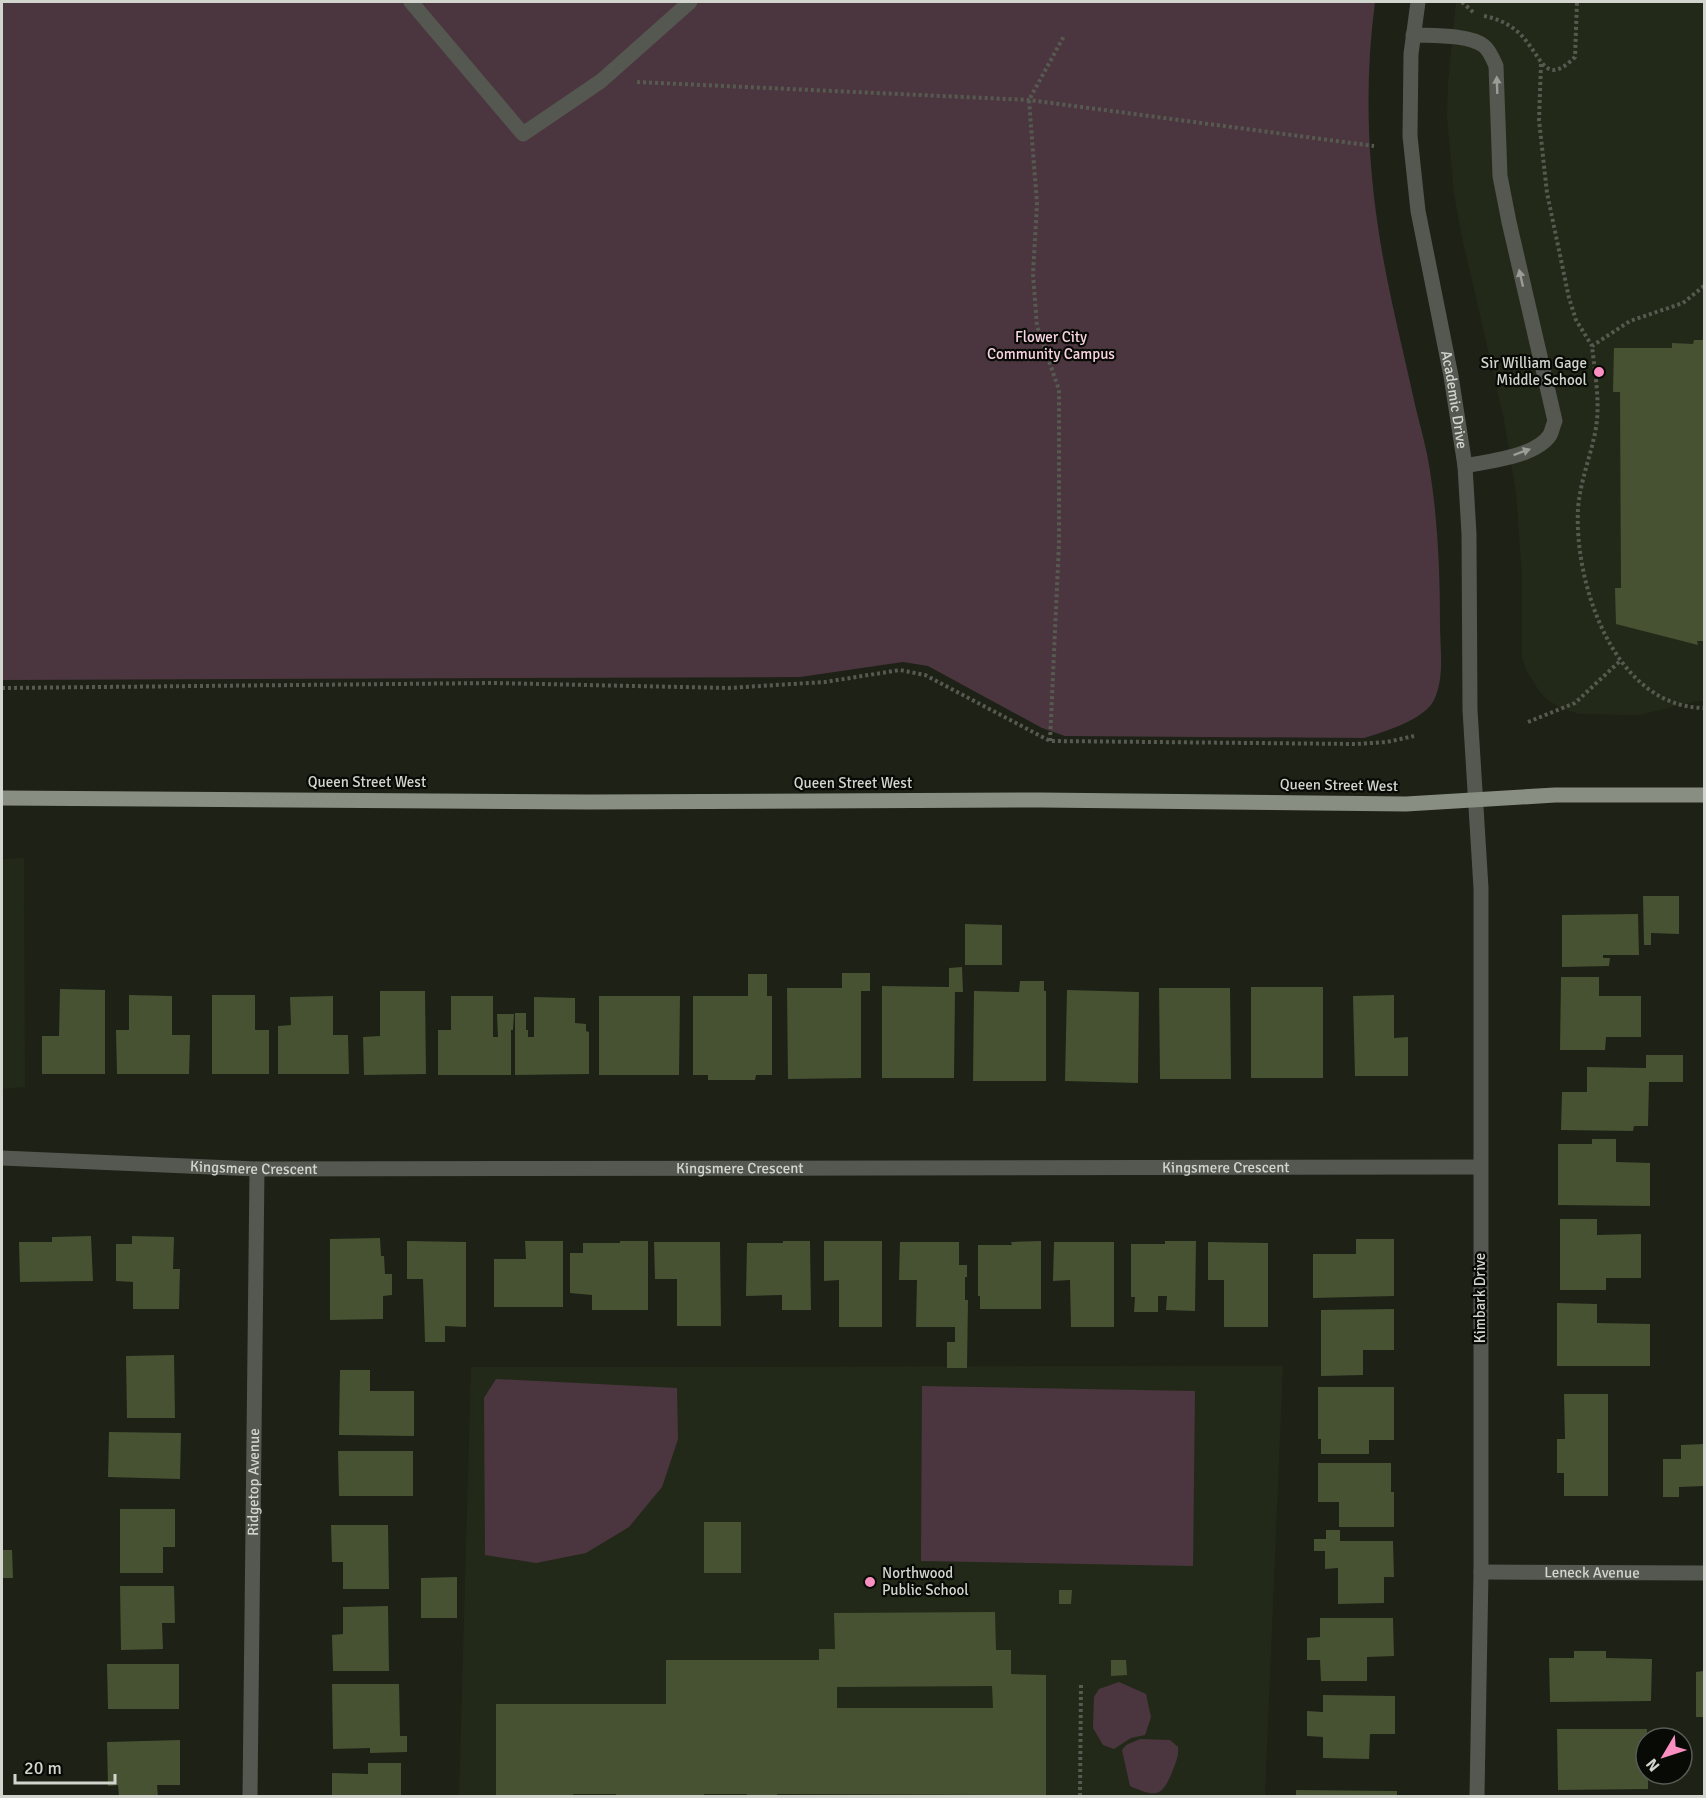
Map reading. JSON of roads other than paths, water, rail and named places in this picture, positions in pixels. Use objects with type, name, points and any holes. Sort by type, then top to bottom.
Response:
[{"type":"main road","name":"Queen Street West","points":[[2,798],[590,802],[1041,800],[1406,804],[1555,795],[1704,795]]},
{"type":"street","points":[[411,2],[523,134],[601,81],[690,2]]},
{"type":"street","name":"Academic Drive","points":[[1418,2],[1410,84],[1410,136],[1415,192],[1451,376],[1465,466],[1469,534],[1470,710],[1475,800]]},
{"type":"street","points":[[1413,35],[1463,38],[1483,44],[1491,54],[1496,66],[1500,176],[1511,234],[1555,421],[1549,436],[1535,448],[1518,455],[1465,466]]},
{"type":"street","name":"Kimbark Drive","points":[[1475,800],[1481,888],[1479,1167],[1481,1572],[1478,1797]]},
{"type":"street","name":"Kingsmere Crescent","points":[[2,1158],[257,1169],[1479,1167]]},
{"type":"street","name":"Ridgetop Avenue","points":[[250,1797],[257,1169]]},
{"type":"street","name":"Leneck Avenue","points":[[1481,1572],[1704,1573]]},
{"type":"place","name":"Sir William Gage Middle School","points":[[1599,372]]},
{"type":"place","name":"Northwood Public School","points":[[870,1582]]},
{"type":"park label","name":"Flower City Community Campus","points":[[1051,346]]}]
